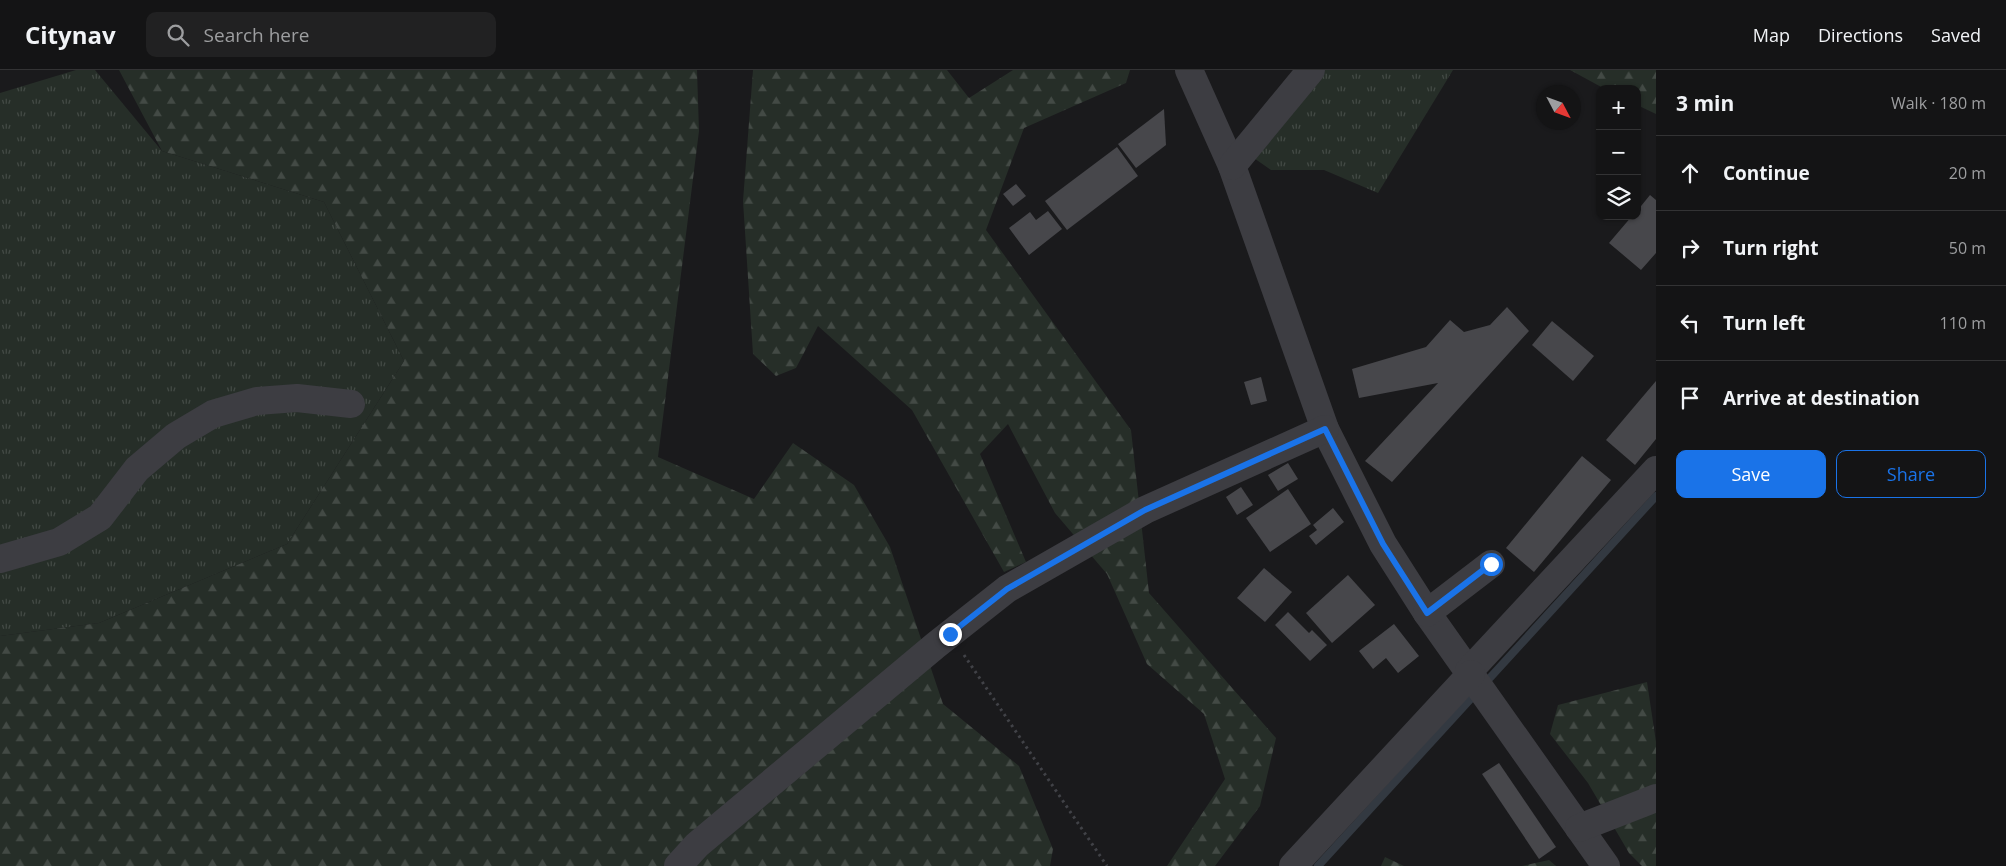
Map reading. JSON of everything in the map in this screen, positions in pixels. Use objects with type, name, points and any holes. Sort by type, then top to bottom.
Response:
[{"type":"street","points":[[1189,70],[1232,166],[1325,429],[1383,544],[1427,613],[1606,866]]},
{"type":"street","points":[[1232,166],[1311,70]]},
{"type":"street","points":[[0,558],[59,542],[100,517],[137,469],[176,436],[213,414],[257,401],[298,398],[351,404]]},
{"type":"street","points":[[678,866],[697,845],[950,634],[1007,589],[1145,510],[1325,429]]},
{"type":"street","points":[[1293,866],[1656,470]]},
{"type":"street","points":[[1427,613],[1491,564]]},
{"type":"street","points":[[1579,828],[1656,798]]},
{"type":"path","points":[[950,634],[1106,866]]},
{"type":"green space","points":[[76,70],[95,70],[162,151],[324,202],[404,361],[287,544],[99,623],[0,636],[0,93]]},
{"type":"green space","points":[[119,70],[697,70],[699,131],[658,457],[754,499],[793,443],[854,485],[890,547],[943,704],[1019,766],[1053,849],[1050,866],[0,866],[0,636],[99,623],[287,544],[404,361],[324,202],[162,151]]},
{"type":"green space","points":[[753,70],[947,70],[969,98],[1013,70],[1130,70],[1126,83],[1024,128],[986,230],[1131,430],[1149,593],[1276,738],[1260,806],[1215,866],[1167,866],[1225,779],[1204,714],[1147,664],[1107,574],[1055,513],[1008,424],[980,454],[1026,562],[1004,572],[912,410],[818,326],[796,368],[776,376],[753,354],[743,201]]},
{"type":"green space","points":[[1322,70],[1453,70],[1378,193],[1324,170],[1271,170],[1251,156]]},
{"type":"green space","points":[[1570,70],[1656,70],[1656,114],[1641,107],[1641,85],[1598,85]]},
{"type":"green space","points":[[1647,682],[1656,742],[1656,866],[1642,866],[1629,853],[1588,783],[1550,734],[1558,705]]},
{"type":"green space","points":[[1385,857],[1404,866],[1381,866]]},
{"type":"green space","points":[[1549,860],[1556,866],[1522,866]]},
{"type":"building","points":[[1164,109],[1166,145],[1136,168],[1118,144]]},
{"type":"building","points":[[1117,147],[1138,176],[1067,230],[1045,201]]},
{"type":"building","points":[[1016,184],[1026,196],[1013,206],[1003,194]]},
{"type":"building","points":[[1650,195],[1656,200],[1656,253],[1641,270],[1609,243],[1629,220],[1641,220],[1641,206]]},
{"type":"building","points":[[1048,211],[1062,229],[1029,255],[1009,228],[1030,212],[1036,220]]},
{"type":"building","points":[[1507,307],[1529,331],[1392,482],[1365,461],[1438,383],[1359,398],[1352,369],[1426,347],[1450,320],[1464,332],[1490,325]]},
{"type":"building","points":[[1552,321],[1594,356],[1573,381],[1532,345]]},
{"type":"building","points":[[1261,377],[1267,401],[1251,405],[1244,382]]},
{"type":"building","points":[[1656,381],[1656,439],[1635,465],[1606,440]]},
{"type":"building","points":[[1582,456],[1611,480],[1534,572],[1506,548]]},
{"type":"building","points":[[1288,463],[1298,479],[1278,491],[1268,475]]},
{"type":"building","points":[[1241,487],[1253,505],[1237,515],[1226,497]]},
{"type":"building","points":[[1288,489],[1311,524],[1270,552],[1246,518]]},
{"type":"building","points":[[1333,508],[1344,522],[1316,545],[1309,536],[1317,530],[1313,525]]},
{"type":"building","points":[[1264,568],[1292,592],[1265,622],[1237,598]]},
{"type":"building","points":[[1348,575],[1375,605],[1332,643],[1306,613]]},
{"type":"building","points":[[1288,612],[1309,633],[1312,630],[1327,645],[1310,661],[1275,625]]},
{"type":"building","points":[[1394,624],[1419,656],[1398,673],[1386,658],[1373,669],[1359,651]]},
{"type":"building","points":[[1499,763],[1556,847],[1539,859],[1482,774]]},
{"type":"waterway","points":[[1318,866],[1656,496]]},
{"type":"route","points":[[950,634],[1007,589],[1145,510],[1325,429],[1383,544],[1427,613],[1491,564]]}]
